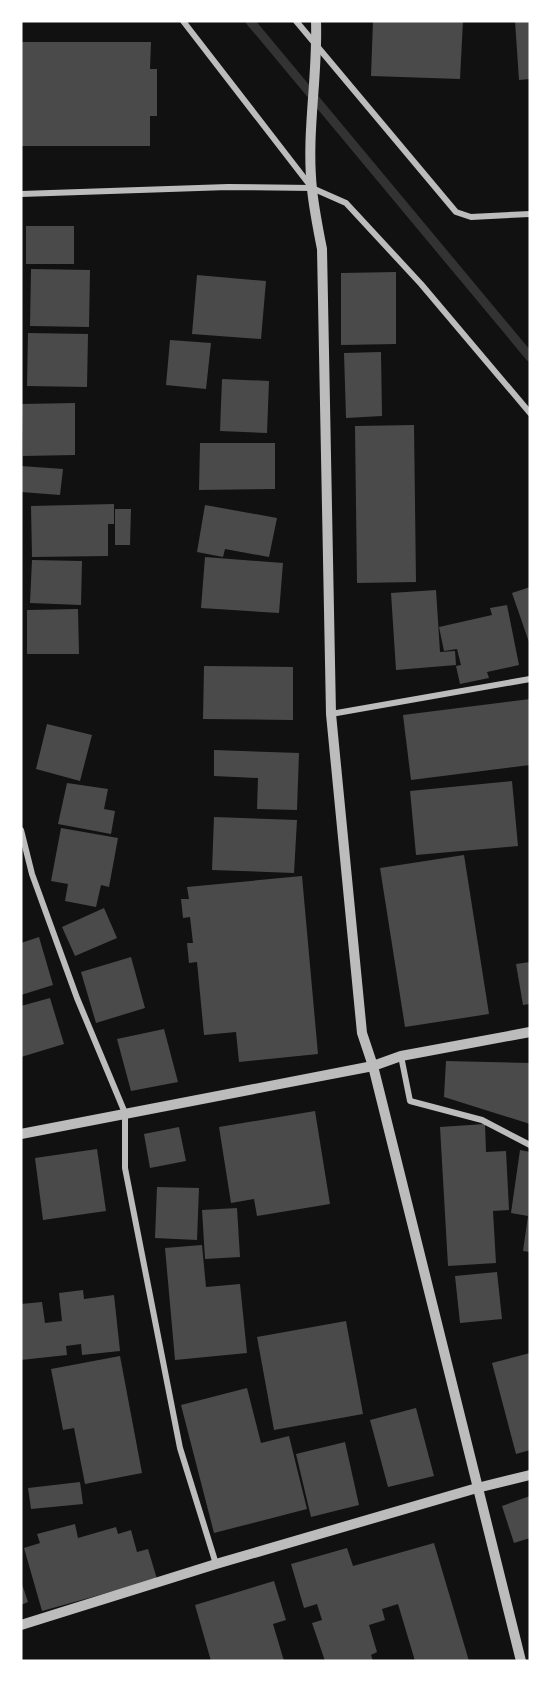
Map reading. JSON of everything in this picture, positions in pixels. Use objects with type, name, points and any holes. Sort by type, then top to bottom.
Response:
[{"type":"street","points":[[183,21],[312,188]]},
{"type":"street","points":[[296,21],[456,212],[471,217],[530,214]]},
{"type":"street","points":[[316,21],[317,47],[311,138],[312,188],[322,249],[331,714],[362,1033],[373,1066],[448,1362],[521,1661]]},
{"type":"street","points":[[21,194],[228,187],[312,188],[346,203],[421,284],[530,413]]},
{"type":"street","points":[[331,714],[530,679]]},
{"type":"street","points":[[21,830],[32,874],[77,998],[125,1113],[125,1168],[178,1436],[216,1564]]},
{"type":"street","points":[[21,1134],[373,1066],[401,1056],[530,1032]]},
{"type":"street","points":[[401,1056],[410,1101],[482,1120],[530,1144]]},
{"type":"street","points":[[21,1625],[216,1564],[477,1488],[530,1475]]},
{"type":"building","points":[[373,21],[463,21],[460,79],[371,76]]},
{"type":"building","points":[[515,21],[530,21],[530,79],[519,80]]},
{"type":"building","points":[[21,42],[151,42],[150,69],[157,69],[157,116],[150,116],[150,146],[21,146]]},
{"type":"building","points":[[26,226],[74,226],[74,264],[26,264]]},
{"type":"building","points":[[31,269],[90,270],[89,327],[30,326]]},
{"type":"building","points":[[396,272],[396,344],[341,345],[341,273]]},
{"type":"building","points":[[197,275],[266,281],[261,339],[192,334]]},
{"type":"building","points":[[28,333],[88,334],[87,387],[27,386]]},
{"type":"building","points":[[170,340],[211,343],[206,389],[166,385]]},
{"type":"building","points":[[381,352],[382,416],[346,418],[344,353]]},
{"type":"building","points":[[222,379],[269,381],[267,433],[220,431]]},
{"type":"building","points":[[75,403],[75,455],[23,456],[22,404]]},
{"type":"building","points":[[414,425],[416,582],[357,583],[355,426]]},
{"type":"building","points":[[200,443],[275,443],[275,489],[199,490]]},
{"type":"building","points":[[21,466],[63,469],[60,495],[21,492]]},
{"type":"building","points":[[114,504],[114,524],[108,524],[108,556],[32,557],[31,506]]},
{"type":"building","points":[[205,505],[277,518],[269,557],[225,549],[223,557],[197,552]]},
{"type":"building","points":[[115,509],[131,509],[130,545],[115,545]]},
{"type":"building","points":[[205,557],[283,563],[279,613],[201,608]]},
{"type":"building","points":[[32,560],[82,561],[81,605],[30,603]]},
{"type":"building","points":[[530,587],[530,645],[512,593]]},
{"type":"building","points":[[436,590],[440,652],[455,651],[456,665],[396,670],[391,593]]},
{"type":"building","points":[[507,605],[519,665],[487,672],[489,678],[460,684],[456,666],[461,665],[457,649],[444,651],[439,627],[492,615],[490,608]]},
{"type":"building","points":[[78,609],[79,654],[27,654],[27,610]]},
{"type":"building","points":[[204,666],[293,667],[293,720],[203,719]]},
{"type":"building","points":[[530,699],[530,765],[411,780],[403,715]]},
{"type":"building","points":[[47,724],[92,735],[80,781],[36,769]]},
{"type":"building","points":[[214,750],[299,753],[297,810],[257,809],[258,778],[214,776]]},
{"type":"building","points":[[512,781],[518,846],[416,855],[410,791]]},
{"type":"building","points":[[67,783],[108,789],[104,809],[115,811],[111,834],[58,824]]},
{"type":"building","points":[[214,817],[297,820],[294,873],[212,870]]},
{"type":"building","points":[[61,828],[118,838],[109,887],[101,885],[96,907],[65,901],[68,884],[51,881]]},
{"type":"building","points":[[464,855],[489,1014],[405,1027],[380,868]]},
{"type":"building","points":[[302,876],[318,1054],[239,1062],[236,1032],[204,1035],[197,962],[189,963],[187,943],[193,943],[190,917],[183,918],[181,899],[189,899],[187,887]]},
{"type":"building","points":[[104,908],[117,938],[75,956],[62,927]]},
{"type":"building","points":[[39,937],[53,985],[21,995],[21,943]]},
{"type":"building","points":[[131,957],[145,1008],[96,1023],[81,972]]},
{"type":"building","points":[[530,962],[530,1004],[523,1005],[516,964]]},
{"type":"building","points":[[50,998],[64,1044],[21,1057],[21,1006]]},
{"type":"building","points":[[164,1029],[178,1082],[131,1091],[117,1039]]},
{"type":"building","points":[[446,1061],[530,1063],[530,1124],[444,1097]]},
{"type":"building","points":[[315,1111],[330,1204],[257,1216],[254,1199],[231,1203],[219,1127]]},
{"type":"building","points":[[485,1124],[486,1152],[506,1151],[509,1210],[493,1211],[496,1263],[448,1266],[440,1127]]},
{"type":"building","points":[[179,1127],[186,1161],[150,1168],[144,1134]]},
{"type":"building","points":[[97,1149],[106,1211],[43,1220],[35,1158]]},
{"type":"building","points":[[520,1150],[530,1152],[530,1252],[523,1251],[528,1216],[511,1213]]},
{"type":"building","points":[[157,1187],[199,1188],[197,1240],[155,1238]]},
{"type":"building","points":[[237,1208],[240,1257],[205,1259],[202,1210]]},
{"type":"building","points":[[202,1245],[206,1287],[240,1284],[247,1353],[175,1360],[165,1248]]},
{"type":"building","points":[[497,1272],[502,1319],[460,1323],[455,1276]]},
{"type":"building","points":[[83,1290],[84,1299],[114,1295],[120,1351],[82,1355],[81,1344],[66,1346],[67,1355],[21,1360],[21,1304],[42,1302],[45,1323],[62,1321],[59,1293]]},
{"type":"building","points":[[346,1321],[363,1414],[274,1430],[257,1337]]},
{"type":"building","points":[[530,1353],[530,1450],[516,1454],[492,1363]]},
{"type":"building","points":[[120,1356],[142,1473],[85,1484],[74,1428],[63,1430],[51,1369]]},
{"type":"building","points":[[247,1388],[261,1443],[289,1436],[307,1509],[214,1533],[181,1405]]},
{"type":"building","points":[[416,1408],[434,1476],[388,1487],[370,1420]]},
{"type":"building","points":[[345,1442],[359,1505],[311,1517],[296,1454]]},
{"type":"building","points":[[80,1482],[83,1504],[31,1509],[28,1488]]},
{"type":"building","points":[[530,1496],[530,1538],[514,1543],[502,1506]]},
{"type":"building","points":[[75,1524],[78,1538],[116,1527],[118,1534],[131,1530],[137,1552],[148,1549],[157,1579],[42,1611],[24,1548],[40,1543],[37,1534]]},
{"type":"building","points":[[434,1543],[469,1661],[415,1661],[398,1604],[382,1609],[385,1620],[369,1625],[377,1652],[371,1655],[373,1661],[325,1661],[312,1623],[322,1620],[317,1604],[304,1608],[291,1564],[347,1548],[353,1566]]},
{"type":"building","points":[[21,1581],[28,1602],[21,1605]]},
{"type":"building","points":[[274,1581],[286,1620],[273,1624],[284,1661],[211,1661],[195,1605]]},
{"type":"waterway","points":[[250,21],[530,357]]}]
